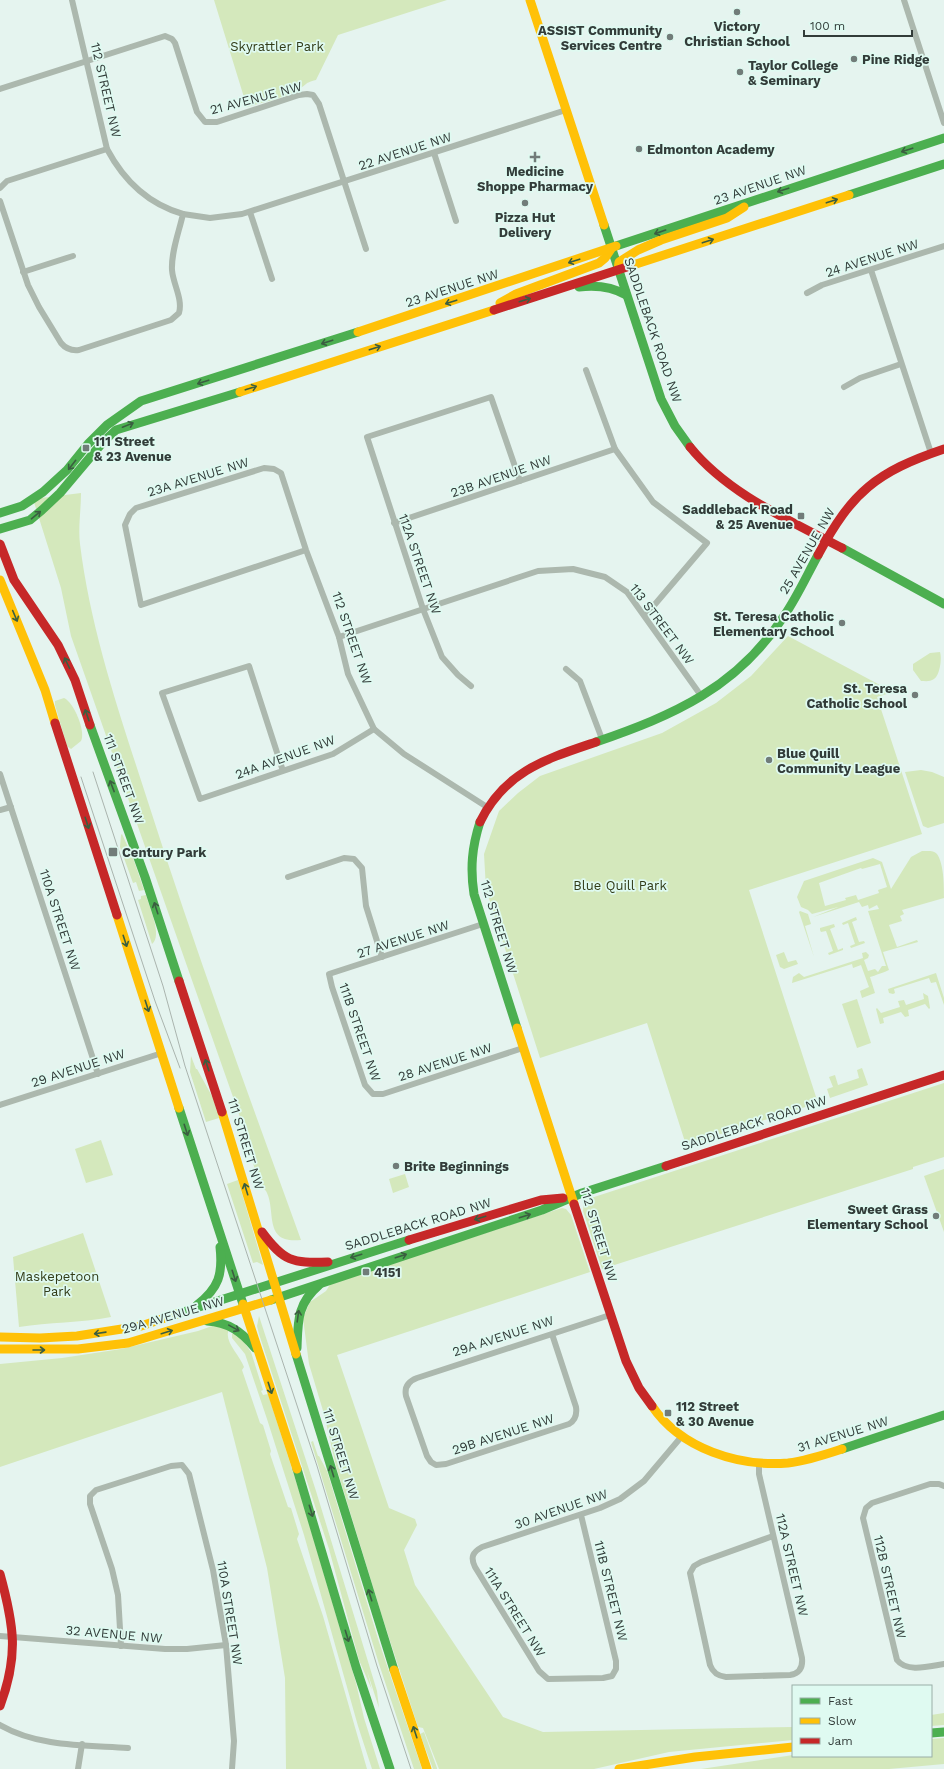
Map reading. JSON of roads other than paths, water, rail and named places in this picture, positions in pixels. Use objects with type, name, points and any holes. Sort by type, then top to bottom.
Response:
[{"type":"main road","name":"SADDLEBACK ROAD NW","points":[[530,0],[661,399],[672,420],[693,450],[719,477],[741,493],[944,604]]},
{"type":"main road","name":"23 AVENUE NW","points":[[0,513],[22,506],[43,492],[67,470],[88,444],[107,426],[141,401],[322,344],[944,138]]},
{"type":"main road","points":[[0,529],[30,520],[42,510],[60,493],[103,442],[116,430],[132,424],[187,409],[944,164]]},
{"type":"main road","points":[[618,270],[619,262],[638,250],[661,240],[727,218],[755,200]]},
{"type":"main road","points":[[481,313],[516,294],[598,263],[605,258],[611,249]]},
{"type":"main road","points":[[561,288],[598,284],[615,288],[626,295]]},
{"type":"main road","name":"25 AVENUE NW","points":[[487,807],[507,784],[531,766],[670,714],[702,697],[728,678],[769,637],[792,604],[827,540],[848,507],[869,485],[900,465],[944,449]]},
{"type":"main road","name":"111 STREET NW","points":[[0,544],[14,580],[58,645],[75,680],[98,749],[145,877],[221,1107],[381,1630],[427,1769]]},
{"type":"main road","points":[[0,580],[45,690],[66,760],[309,1506],[356,1667],[390,1769]]},
{"type":"main road","name":"112 STREET NW","points":[[487,807],[476,832],[470,863],[474,894],[626,1361],[639,1389],[658,1416],[682,1436]]},
{"type":"main road","name":"SADDLEBACK ROAD NW","points":[[278,1297],[542,1210],[572,1197],[944,1075]]},
{"type":"main road","name":"SADDLEBACK ROAD NW","points":[[274,1282],[541,1200],[572,1197]]},
{"type":"main road","points":[[257,1226],[278,1252],[294,1262],[340,1261]]},
{"type":"main road","points":[[178,1314],[203,1301],[218,1284],[222,1265],[219,1232]]},
{"type":"main road","points":[[297,1355],[298,1314],[304,1300],[312,1290],[324,1281]]},
{"type":"main road","name":"29A AVENUE NW","points":[[0,1337],[59,1337],[97,1334],[141,1326],[274,1282]]},
{"type":"main road","name":"29A AVENUE NW","points":[[0,1349],[58,1350],[102,1347],[128,1343],[152,1337],[278,1297]]},
{"type":"main road","points":[[202,1321],[218,1322],[232,1327],[243,1334],[258,1351]]},
{"type":"main road","name":"31 AVENUE NW","points":[[682,1436],[716,1454],[733,1460],[759,1464],[784,1464],[808,1460],[944,1415]]},
{"type":"main road","points":[[0,1574],[11,1615],[14,1637],[12,1665],[6,1693],[0,1706]]},
{"type":"main road","points":[[932,1733],[944,1732]]},
{"type":"main road","points":[[382,1744],[387,1769]]},
{"type":"main road","points":[[619,1769],[695,1756],[792,1747]]},
{"type":"main road","points":[[659,1769],[695,1756]]},
{"type":"street","name":"112 STREET NW","points":[[72,0],[107,149],[118,167],[133,186],[158,204],[183,214]]},
{"type":"street","points":[[904,0],[944,123]]},
{"type":"street","name":"21 AVENUE NW","points":[[86,61],[160,37],[170,38],[177,46],[197,112],[205,122],[217,122],[303,94],[314,95],[319,104],[344,182]]},
{"type":"street","points":[[0,89],[86,61]]},
{"type":"street","name":"22 AVENUE NW","points":[[183,214],[202,217],[219,217],[250,212],[566,110]]},
{"type":"street","points":[[0,188],[7,181],[107,149]]},
{"type":"street","points":[[434,153],[456,221]]},
{"type":"street","points":[[344,182],[366,249]]},
{"type":"street","points":[[0,201],[23,272],[33,296],[61,343],[70,350],[79,350],[171,320],[179,313],[180,302],[173,280],[172,264],[174,248],[183,214]]},
{"type":"street","points":[[250,212],[272,279]]},
{"type":"street","name":"24 AVENUE NW","points":[[807,294],[822,285],[944,246]]},
{"type":"street","points":[[23,272],[73,256]]},
{"type":"street","points":[[871,270],[931,453]]},
{"type":"street","points":[[844,387],[857,379],[901,364]]},
{"type":"street","points":[[586,370],[615,449],[653,502],[707,543],[645,616]]},
{"type":"street","name":"112A STREET NW","points":[[471,686],[458,675],[442,657],[423,609],[367,437],[492,398],[520,481]]},
{"type":"street","name":"23B AVENUE NW","points":[[394,523],[615,449]]},
{"type":"street","name":"23A AVENUE NW","points":[[274,468],[264,468],[136,508],[130,514],[125,525],[140,605],[306,550]]},
{"type":"street","name":"112 STREET NW","points":[[274,468],[281,474],[306,550],[339,637],[348,674],[374,729],[404,754],[487,807]]},
{"type":"street","name":"113 STREET NW","points":[[423,609],[538,571],[573,569],[605,577],[627,592],[702,697]]},
{"type":"street","points":[[339,637],[423,609]]},
{"type":"street","name":"24A AVENUE NW","points":[[283,771],[249,666],[162,693],[200,799],[283,771],[333,754],[374,729]]},
{"type":"street","points":[[566,669],[580,680],[602,739]]},
{"type":"street","name":"110A STREET NW","points":[[0,774],[98,1074]]},
{"type":"street","points":[[0,810],[11,807]]},
{"type":"street","points":[[288,877],[344,858],[357,861],[362,868],[368,912],[382,957]]},
{"type":"street","name":"27 AVENUE NW","points":[[329,974],[484,924]]},
{"type":"street","name":"111B STREET NW","points":[[329,974],[365,1085],[373,1094]]},
{"type":"street","name":"28 AVENUE NW","points":[[373,1094],[383,1094],[523,1048]]},
{"type":"street","name":"29 AVENUE NW","points":[[0,1105],[162,1053]]},
{"type":"street","name":"29A AVENUE NW","points":[[434,1464],[427,1456],[407,1399],[406,1387],[409,1382],[417,1378],[610,1315]]},
{"type":"street","name":"29B AVENUE NW","points":[[434,1464],[442,1465],[569,1424],[576,1417],[576,1407],[552,1334]]},
{"type":"street","name":"30 AVENUE NW","points":[[472,1556],[482,1547],[611,1504],[637,1488],[652,1474],[682,1436]]},
{"type":"street","name":"110A STREET NW","points":[[121,1646],[118,1596],[112,1569],[90,1504],[91,1494],[96,1490],[164,1468],[177,1464],[182,1465],[189,1474],[210,1557],[226,1645],[234,1740],[232,1769]]},
{"type":"street","name":"112A STREET NW","points":[[759,1464],[759,1474],[774,1536],[802,1658],[802,1667],[800,1671],[790,1676],[726,1677],[716,1674],[710,1665],[690,1576],[692,1569],[701,1562],[774,1536]]},
{"type":"street","name":"112B STREET NW","points":[[943,1486],[930,1484],[869,1505],[864,1511],[863,1521],[896,1657],[902,1666],[913,1668],[944,1664]]},
{"type":"street","name":"111B STREET NW","points":[[545,1677],[556,1680],[603,1678],[615,1673],[616,1661],[581,1515]]},
{"type":"street","name":"111A STREET NW","points":[[472,1556],[475,1567],[539,1671],[545,1677]]},
{"type":"street","name":"32 AVENUE NW","points":[[0,1636],[178,1650],[226,1645]]},
{"type":"street","points":[[0,1725],[12,1731],[36,1739],[128,1748]]},
{"type":"street","points":[[78,1769],[82,1744]]},
{"type":"tram line","points":[[93,772],[163,986],[185,1066],[317,1466],[377,1666],[411,1769]]},
{"type":"tram line","points":[[81,777],[155,1001],[180,1068]]},
{"type":"place","name":"Victory Christian School","points":[[737,12]]},
{"type":"place","name":"ASSIST Community Services Centre","points":[[670,37]]},
{"type":"place","name":"Pine Ridge","points":[[854,59]]},
{"type":"place","name":"Taylor College & Seminary","points":[[740,72]]},
{"type":"place","name":"Edmonton Academy","points":[[639,149]]},
{"type":"place","name":"Medicine Shoppe Pharmacy","points":[[535,157]]},
{"type":"place","name":"Pizza Hut Delivery","points":[[525,203]]},
{"type":"place","name":"111 Street & 23 Avenue","points":[[86,448]]},
{"type":"place","name":"Saddleback Road & 25 Avenue","points":[[801,516]]},
{"type":"place","name":"St. Teresa Catholic Elementary School","points":[[842,623]]},
{"type":"place","name":"St. Teresa Catholic School","points":[[915,695]]},
{"type":"place","name":"Blue Quill Community League","points":[[769,760]]},
{"type":"place","name":"Century Park","points":[[113,852]]},
{"type":"place","name":"Brite Beginnings","points":[[396,1166]]},
{"type":"place","name":"Sweet Grass Elementary School","points":[[936,1216]]},
{"type":"place","name":"4151","points":[[366,1272]]},
{"type":"place","name":"112 Street & 30 Avenue","points":[[668,1413]]},
{"type":"park label","name":"Skyrattler Park","points":[[277,46]]},
{"type":"park label","name":"Blue Quill Park","points":[[620,885]]},
{"type":"park label","name":"Maskepetoon Park","points":[[57,1284]]}]
